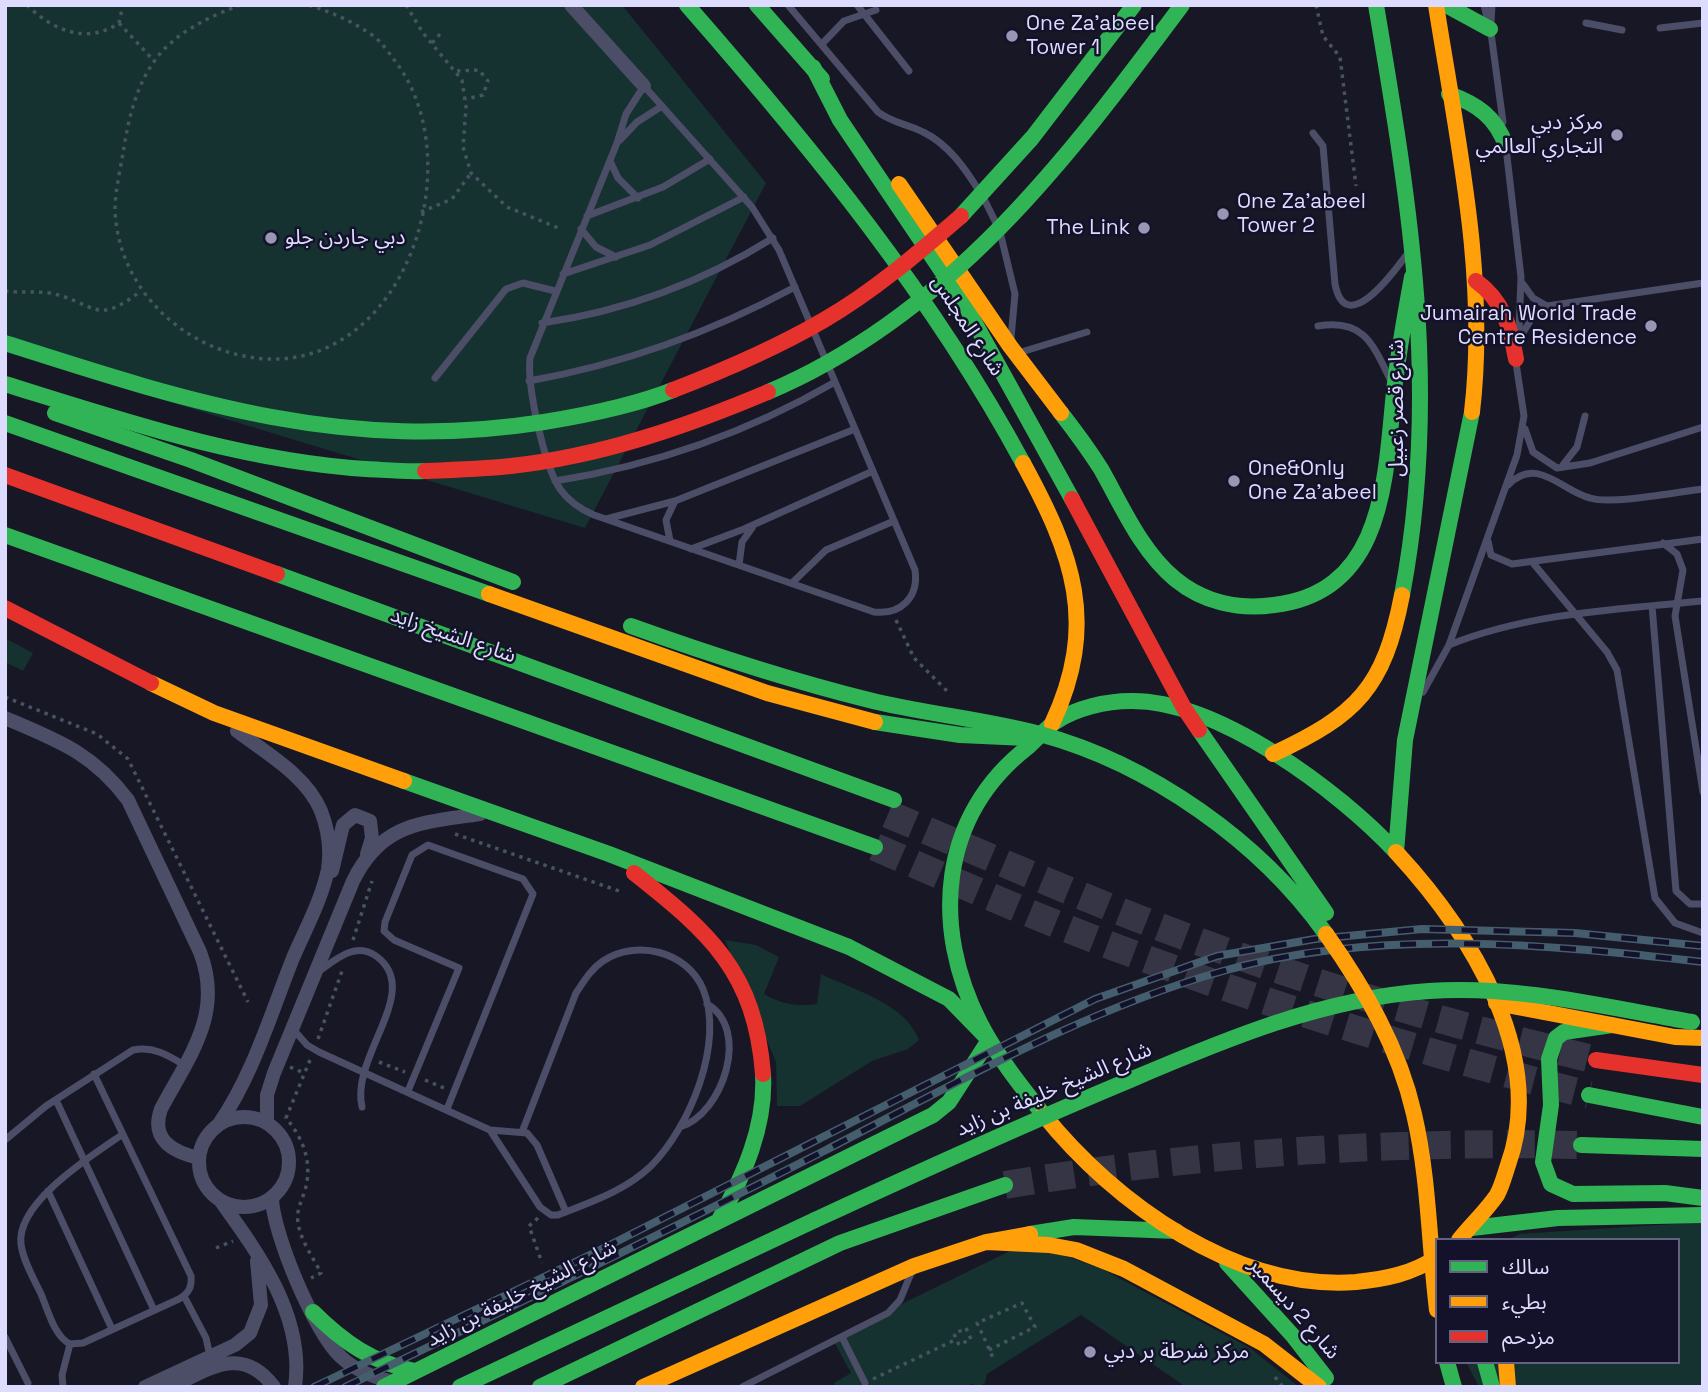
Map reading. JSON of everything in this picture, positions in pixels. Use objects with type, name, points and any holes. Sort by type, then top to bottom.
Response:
[{"type":"main road","name":"شارع المجلس","points":[[687,5],[858,207],[960,351],[1005,427],[1067,551],[1077,594],[1080,624],[1076,656],[1065,698],[1052,724]]},
{"type":"main road","name":"شارع المجلس","points":[[757,5],[813,67],[927,223],[1013,349],[1080,438],[1165,570],[1191,590],[1237,607],[1269,607],[1301,600],[1329,585],[1358,556],[1371,534],[1381,502],[1394,388],[1413,275]]},
{"type":"main road","points":[[774,5],[793,30],[840,120],[973,318],[1184,708],[1239,790],[1312,890],[1351,955],[1397,1058],[1415,1119],[1435,1290]]},
{"type":"main road","points":[[5,343],[241,412],[282,421],[364,431],[448,432],[533,425],[587,415],[661,395],[737,366],[783,343],[838,311],[913,257],[964,213],[1019,154],[1134,5]]},
{"type":"main road","points":[[5,384],[230,449],[275,459],[368,471],[461,471],[530,464],[601,451],[693,425],[738,408],[804,377],[866,340],[939,285],[1037,191],[1182,5]]},
{"type":"main road","name":"شارع قصر زعبيل","points":[[1273,754],[1315,734],[1353,707],[1378,673],[1387,654],[1409,566],[1422,451],[1413,275],[1402,156],[1376,5]]},
{"type":"main road","points":[[1396,852],[1399,776],[1408,712],[1463,469],[1477,345],[1476,281],[1436,5]]},
{"type":"main road","points":[[1446,5],[1490,29]]},
{"type":"main road","points":[[1450,94],[1485,110],[1495,120],[1506,146]]},
{"type":"main road","points":[[1476,281],[1491,290],[1503,306],[1517,351]]},
{"type":"main road","points":[[5,397],[191,460],[530,588]]},
{"type":"main road","points":[[5,424],[196,489],[717,677],[804,705],[918,731],[975,737],[1040,737]]},
{"type":"main road","points":[[5,475],[891,807],[825,788],[552,693]]},
{"type":"main road","points":[[5,536],[875,847]]},
{"type":"main road","points":[[5,608],[214,713],[609,854],[884,962],[949,999],[989,1040]]},
{"type":"main road","points":[[624,623],[792,680],[907,709],[1027,731],[1113,762],[1192,808],[1255,858],[1326,933],[1366,990]]},
{"type":"main road","points":[[1395,623],[1427,629]]},
{"type":"main road","points":[[1435,1258],[1402,1274],[1345,1283],[1287,1279],[1223,1258],[1176,1231],[1109,1182],[1072,1147],[1028,1097],[989,1040],[968,1000],[958,968],[949,914],[950,883],[966,822],[981,794],[1000,769],[1052,724],[1107,703],[1153,702],[1188,710],[1273,754],[1352,810],[1396,852],[1454,926],[1496,1003],[1517,1059],[1520,1119],[1504,1177],[1466,1235]]},
{"type":"main road","points":[[609,854],[709,937],[732,967],[755,1018],[764,1072],[762,1114],[746,1170],[719,1220]]},
{"type":"main road","name":"شارع الشيخ خليفة بن زايد","points":[[460,1387],[815,1220],[1102,1091],[1295,1015],[1397,994],[1465,990],[1511,993],[1698,1023]]},
{"type":"main road","points":[[1496,1003],[1675,1037],[1703,1038]]},
{"type":"main road","points":[[1612,1026],[1598,1030],[1570,1030],[1557,1038],[1551,1047],[1548,1063],[1551,1112],[1543,1166],[1546,1177],[1553,1186],[1574,1194],[1670,1193],[1703,1198]]},
{"type":"main road","name":"شارع الشيخ خليفة بن زايد","points":[[389,1384],[933,1115],[949,1102],[989,1040]]},
{"type":"main road","points":[[1703,1058],[1598,1052],[1703,1075]]},
{"type":"main road","points":[[1589,1095],[1703,1117]]},
{"type":"main road","points":[[1581,1144],[1703,1149]]},
{"type":"main road","points":[[540,1387],[840,1243],[1005,1185]]},
{"type":"main road","points":[[1558,1235],[1582,1227],[1703,1215]]},
{"type":"main road","points":[[1466,1235],[1528,1217],[1655,1219]]},
{"type":"main road","points":[[643,1387],[914,1266],[986,1242],[1074,1227],[1176,1231]]},
{"type":"main road","points":[[986,1242],[1052,1245],[1116,1263],[1260,1340],[1319,1387]]},
{"type":"main road","name":"شارع 2 ديسمبر","points":[[1223,1258],[1294,1337],[1333,1387]]},
{"type":"main road","points":[[313,1311],[336,1335],[368,1357],[415,1371]]},
{"type":"main road","points":[[1448,1364],[1454,1387]]},
{"type":"main road","points":[[1486,1364],[1492,1387]]},
{"type":"main road","points":[[1506,1364],[1508,1387]]},
{"type":"street","points":[[571,5],[644,86]]},
{"type":"street","points":[[214,713],[284,766],[312,795],[328,836],[329,852],[324,884]]},
{"type":"street","points":[[5,718],[58,740],[87,757],[102,769],[128,800],[200,952],[208,978],[208,1016],[161,1109],[159,1133],[175,1151],[199,1158]]},
{"type":"street","points":[[367,855],[388,835],[402,829],[490,813]]},
{"type":"street","points":[[267,1123],[270,1083],[372,838],[370,821],[355,815],[343,825],[337,860],[324,884],[246,1075],[219,1124],[202,1144],[199,1158],[200,1174],[207,1188],[219,1199],[256,1253],[292,1324],[297,1354],[295,1387]]},
{"type":"street","points":[[219,1124],[243,1116],[267,1123],[281,1135],[289,1152],[289,1170],[282,1187],[272,1197],[253,1206],[235,1206],[219,1199]]},
{"type":"street","points":[[272,1197],[277,1234],[324,1336],[341,1358],[389,1384]]},
{"type":"street","points":[[145,1387],[243,1340],[255,1326],[261,1305],[256,1253]]},
{"type":"street","points":[[172,1387],[216,1365],[235,1363],[260,1371],[274,1387]]},
{"type":"lane","points":[[788,5],[878,112],[892,121],[923,132],[943,145],[978,189],[998,228],[1012,270],[1015,314],[1013,349],[1087,332]]},
{"type":"lane","points":[[1484,5],[1490,29],[1506,146],[1521,277],[1517,351],[1530,447],[1538,457],[1558,468],[1590,463],[1703,427]]},
{"type":"lane","points":[[1490,29],[1492,5]]},
{"type":"lane","points":[[822,44],[860,9],[876,10]]},
{"type":"lane","points":[[860,9],[909,71]]},
{"type":"lane","points":[[1587,23],[1622,30]]},
{"type":"lane","points":[[1660,29],[1703,23]]},
{"type":"lane","points":[[644,86],[744,197],[773,238],[894,521],[916,579],[908,602],[892,611],[874,612],[604,519],[576,505],[555,481],[529,381],[530,358],[631,104],[644,86]]},
{"type":"lane","points":[[617,144],[638,122],[662,106]]},
{"type":"lane","points":[[1313,133],[1321,141],[1323,151],[1335,284],[1339,297],[1351,304],[1364,302],[1380,288],[1410,250]]},
{"type":"lane","points":[[587,216],[638,198],[709,159]]},
{"type":"lane","points":[[610,161],[618,178],[638,198]]},
{"type":"lane","points":[[562,274],[617,258],[682,231],[744,197]]},
{"type":"lane","points":[[581,229],[596,247],[617,258]]},
{"type":"lane","points":[[542,323],[603,313],[663,294],[719,269],[773,238]]},
{"type":"lane","points":[[1521,277],[1527,292],[1547,306]]},
{"type":"lane","points":[[435,378],[506,289],[523,283],[555,291]]},
{"type":"lane","points":[[1517,351],[1526,326],[1547,306],[1703,283]]},
{"type":"lane","points":[[529,381],[647,353],[723,324],[794,287]]},
{"type":"lane","points":[[1318,326],[1339,324],[1359,330],[1381,360],[1394,388]]},
{"type":"lane","points":[[555,481],[629,467],[700,446],[769,417],[835,382]]},
{"type":"lane","points":[[1408,712],[1449,645],[1517,455],[1524,415]]},
{"type":"lane","points":[[1558,468],[1572,456],[1577,447],[1585,416]]},
{"type":"lane","points":[[604,519],[676,501],[855,429]]},
{"type":"lane","points":[[691,548],[761,521],[873,471]]},
{"type":"lane","points":[[1502,495],[1515,478],[1535,473],[1554,478],[1595,500],[1703,489]]},
{"type":"lane","points":[[670,541],[666,520],[676,501]]},
{"type":"lane","points":[[740,565],[742,542],[761,521]]},
{"type":"lane","points":[[792,583],[825,550],[894,521]]},
{"type":"lane","points":[[1487,540],[1491,555],[1512,564],[1703,539]]},
{"type":"lane","points":[[1663,543],[1677,554],[1684,569],[1675,616],[1703,792]]},
{"type":"lane","points":[[1532,563],[1607,652],[1621,680],[1655,898],[1675,923],[1703,933]]},
{"type":"lane","points":[[1449,645],[1491,631],[1577,615],[1703,601]]},
{"type":"lane","points":[[1652,606],[1676,891],[1690,904],[1703,904]]},
{"type":"lane","points":[[408,1091],[459,968],[394,940],[384,931],[385,922],[412,855],[428,845],[523,879],[533,894],[447,1109]]},
{"type":"lane","points":[[315,975],[349,953],[359,950],[372,954],[385,963],[393,982],[391,1003],[363,1070],[359,1095],[362,1107]]},
{"type":"lane","points":[[490,1130],[544,1212],[558,1215],[566,1212],[626,1185],[651,1166],[680,1127],[701,1079],[707,1053],[707,1004],[695,975],[684,963],[669,955],[637,950],[618,953],[603,961],[589,974],[576,993],[522,1132]]},
{"type":"lane","points":[[680,1127],[706,1113],[724,1079],[728,1057],[725,1026],[719,1013],[707,1004]]},
{"type":"lane","points":[[292,1029],[314,1050],[490,1130],[522,1132],[534,1141],[566,1212]]},
{"type":"lane","points":[[5,1140],[56,1100],[124,1054],[146,1048],[165,1054],[184,1065]]},
{"type":"lane","points":[[94,1074],[123,1134],[191,1276],[191,1288],[184,1296],[83,1343],[69,1344],[58,1334],[21,1246],[23,1228],[34,1207],[48,1191],[123,1134]]},
{"type":"lane","points":[[56,1100],[154,1310]]},
{"type":"lane","points":[[48,1191],[112,1329]]},
{"type":"lane","points":[[742,1387],[895,1308],[914,1266]]},
{"type":"lane","points":[[184,1296],[206,1338],[209,1356]]},
{"type":"lane","points":[[5,1337],[28,1384]]},
{"type":"lane","points":[[842,1337],[865,1383]]},
{"type":"lane","points":[[63,1387],[62,1375],[69,1344]]},
{"type":"path","points":[[27,5],[54,26],[88,35],[105,33],[119,23],[123,5]]},
{"type":"path","points":[[240,5],[205,19],[154,61],[131,111],[115,210],[126,259],[141,291],[173,325],[202,344],[237,355],[268,359],[298,357],[354,330],[381,306],[399,280],[414,246],[422,212],[427,142],[419,105],[405,75],[377,38],[333,12],[308,5]]},
{"type":"path","points":[[406,5],[432,43],[457,71],[466,99],[463,147],[471,173],[507,207],[561,229]]},
{"type":"path","points":[[1316,5],[1323,36],[1340,57],[1356,186]]},
{"type":"path","points":[[119,23],[154,61]]},
{"type":"path","points":[[432,43],[441,33]]},
{"type":"path","points":[[457,71],[479,70],[488,81],[483,95],[466,99]]},
{"type":"path","points":[[422,212],[452,199],[471,173]]},
{"type":"path","points":[[5,290],[50,293],[101,311],[122,307],[141,291]]},
{"type":"path","points":[[892,611],[914,658],[957,700]]},
{"type":"path","points":[[442,832],[627,894]]},
{"type":"path","points":[[317,1041],[373,880]]},
{"type":"path","points":[[300,1285],[321,1273],[298,1226],[308,1164],[301,1139],[286,1118],[311,1059]]},
{"type":"path","points":[[290,1067],[304,1073]]},
{"type":"path","points":[[542,1262],[529,1226],[544,1212]]},
{"type":"path","points":[[989,1350],[1035,1327],[1022,1303],[977,1323],[989,1350],[993,1358]]},
{"type":"path","points":[[865,1383],[957,1339],[954,1334],[966,1328],[968,1334],[979,1328]]},
{"type":"green space","name":"دبي جاردن جلو","points":[[5,5],[622,5],[766,183],[585,528],[5,352]]},
{"type":"green space","points":[[5,638],[33,653],[23,671],[5,662]]},
{"type":"green space","points":[[725,940],[756,945],[779,957],[764,994],[790,1004],[817,1004],[821,974],[891,1007],[912,1027],[919,1040],[908,1049],[872,1061],[800,1106],[777,1106],[776,1062]]},
{"type":"green space","points":[[1703,1222],[1703,1387],[1479,1387],[1467,1364],[1680,1364],[1680,1238],[1512,1238],[1519,1234]]},
{"type":"green space","points":[[1014,1249],[1051,1251],[1102,1269],[1250,1348],[1299,1387],[1186,1387],[1081,1315],[987,1374],[985,1383],[980,1386],[836,1387],[834,1383],[851,1373],[832,1338]]},
{"type":"tunnel","points":[[888,814],[1130,915],[1258,963],[1402,1008],[1596,1060]]},
{"type":"tunnel","points":[[875,847],[1062,926],[1240,992],[1413,1047],[1589,1095]]},
{"type":"tunnel","points":[[1005,1185],[1220,1157],[1364,1147],[1581,1145]]},
{"type":"railway","points":[[314,1387],[596,1252],[1095,999],[1217,956],[1315,939],[1422,929],[1575,933],[1703,946]]},
{"type":"railway","points":[[345,1387],[705,1211],[1019,1051],[1120,1006],[1171,987],[1223,971],[1281,958],[1341,949],[1401,945],[1523,946],[1703,962]]},
{"type":"traffic: fast","points":[[687,5],[825,169],[910,282],[988,401],[1023,463]]},
{"type":"traffic: fast","points":[[757,5],[822,79]]},
{"type":"traffic: fast","points":[[961,216],[1032,138],[1134,5]]},
{"type":"traffic: fast","points":[[768,392],[833,360],[893,321],[949,276],[1001,227],[1049,174],[1095,119],[1182,5]]},
{"type":"traffic: fast","points":[[1376,5],[1409,226],[1420,372],[1419,445],[1413,519],[1402,595]]},
{"type":"traffic: fast","points":[[1446,5],[1490,29]]},
{"type":"traffic: fast","points":[[813,67],[840,120],[966,307],[1072,499]]},
{"type":"traffic: fast","points":[[1449,94],[1477,107],[1491,119],[1506,146]]},
{"type":"traffic: fast","points":[[1061,413],[1101,469],[1142,542],[1175,579],[1209,599],[1234,605],[1274,605],[1311,596],[1338,578],[1358,555],[1372,526],[1387,460],[1398,363],[1412,277]]},
{"type":"traffic: fast","points":[[5,343],[205,403],[270,417],[402,431],[471,430],[544,422],[610,409],[673,390]]},
{"type":"traffic: fast","points":[[5,384],[139,425],[274,458],[366,469],[425,471]]},
{"type":"traffic: fast","points":[[1396,852],[1405,740],[1472,412]]},
{"type":"traffic: fast","points":[[55,413],[191,460],[513,582]]},
{"type":"traffic: fast","points":[[5,423],[489,594]]},
{"type":"traffic: fast","points":[[5,535],[875,847]]},
{"type":"traffic: fast","points":[[277,574],[894,800]]},
{"type":"traffic: fast","points":[[631,626],[839,692],[890,705],[1040,734],[1081,747],[1122,765],[1200,810],[1236,838],[1269,868],[1326,934]]},
{"type":"traffic: fast","points":[[1043,1114],[1001,1059],[980,1023],[964,986],[954,949],[950,912],[952,875],[961,839],[976,806],[998,775],[1055,722],[1082,709],[1121,701],[1165,705],[1201,716],[1238,732],[1310,777],[1372,828],[1396,852]]},
{"type":"traffic: fast","points":[[875,722],[960,735],[1026,738]]},
{"type":"traffic: fast","points":[[1199,730],[1326,913]]},
{"type":"traffic: fast","points":[[404,781],[609,854],[849,947],[949,999],[989,1040]]},
{"type":"traffic: fast","points":[[815,1220],[1011,1131],[1202,1050],[1276,1023],[1351,1002],[1429,991],[1495,991],[1561,999],[1692,1022]]},
{"type":"traffic: fast","points":[[1612,1025],[1564,1032],[1556,1038],[1549,1059],[1551,1105],[1543,1162],[1551,1184],[1573,1194],[1665,1193],[1703,1198]]},
{"type":"traffic: fast","points":[[384,1387],[933,1115],[949,1102],[989,1040]]},
{"type":"traffic: fast","points":[[719,1220],[752,1150],[761,1112],[763,1074]]},
{"type":"traffic: fast","points":[[1589,1095],[1703,1117]]},
{"type":"traffic: fast","points":[[1581,1145],[1703,1149]]},
{"type":"traffic: fast","points":[[540,1387],[840,1243],[1005,1185]]},
{"type":"traffic: fast","points":[[1472,1228],[1558,1218],[1703,1215]]},
{"type":"traffic: fast","points":[[460,1387],[815,1220]]},
{"type":"traffic: fast","points":[[1030,1234],[1074,1227],[1176,1231]]},
{"type":"traffic: fast","points":[[1227,1263],[1294,1337],[1326,1378]]},
{"type":"traffic: fast","points":[[313,1312],[336,1333],[372,1357],[415,1371]]},
{"type":"traffic: fast","points":[[1448,1364],[1454,1387]]},
{"type":"traffic: fast","points":[[1486,1364],[1492,1387]]},
{"type":"traffic: slow","points":[[1436,5],[1461,157],[1473,259],[1476,361],[1472,412]]},
{"type":"traffic: slow","points":[[899,184],[1010,346],[1061,413]]},
{"type":"traffic: slow","points":[[1023,463],[1055,528],[1067,559],[1074,590],[1077,621],[1074,654],[1066,688],[1052,724]]},
{"type":"traffic: slow","points":[[489,594],[767,693],[875,722]]},
{"type":"traffic: slow","points":[[1273,754],[1326,726],[1362,695],[1386,654],[1402,595]]},
{"type":"traffic: slow","points":[[151,683],[214,713],[404,781]]},
{"type":"traffic: slow","points":[[1396,852],[1450,919],[1474,956],[1494,996],[1509,1038],[1518,1080],[1518,1123],[1502,1184],[1493,1201],[1461,1238]]},
{"type":"traffic: slow","points":[[1326,934],[1379,1020],[1408,1090],[1423,1162],[1435,1288]]},
{"type":"traffic: slow","points":[[1496,1003],[1675,1037],[1703,1038]]},
{"type":"traffic: slow","points":[[1043,1114],[1072,1147],[1142,1209],[1182,1235],[1224,1257],[1267,1272],[1311,1281],[1356,1282],[1398,1275],[1435,1258]]},
{"type":"traffic: slow","points":[[643,1387],[914,1266],[986,1242],[1030,1234]]},
{"type":"traffic: slow","points":[[986,1242],[1049,1245],[1076,1250],[1124,1269],[1264,1344],[1319,1387]]},
{"type":"traffic: slow","points":[[1506,1364],[1508,1387]]},
{"type":"traffic: jam","points":[[673,390],[750,358],[824,320],[878,284],[961,216]]},
{"type":"traffic: jam","points":[[1476,281],[1499,306],[1511,336],[1516,359]]},
{"type":"traffic: jam","points":[[425,471],[511,466],[577,455],[674,428],[768,392]]},
{"type":"traffic: jam","points":[[5,475],[277,574]]},
{"type":"traffic: jam","points":[[1072,499],[1184,708],[1199,730]]},
{"type":"traffic: jam","points":[[5,608],[151,683]]},
{"type":"traffic: jam","points":[[634,873],[706,936],[739,981],[750,1008],[763,1074]]},
{"type":"traffic: jam","points":[[1596,1060],[1703,1075]]},
{"type":"place","name":"One Za'abeel Tower 1","points":[[1012,36]]},
{"type":"place","name":"مركز دبي التجاري العالمي","points":[[1617,135]]},
{"type":"place","name":"One Za'abeel Tower 2","points":[[1223,214]]},
{"type":"place","name":"The Link","points":[[1144,228]]},
{"type":"place","name":"دبي جاردن جلو","points":[[271,238]]},
{"type":"place","name":"Jumairah World Trade Centre Residence","points":[[1651,326]]},
{"type":"place","name":"One&Only One Za'abeel","points":[[1234,481]]},
{"type":"place","name":"مركز شرطة بر دبي","points":[[1090,1352]]}]
